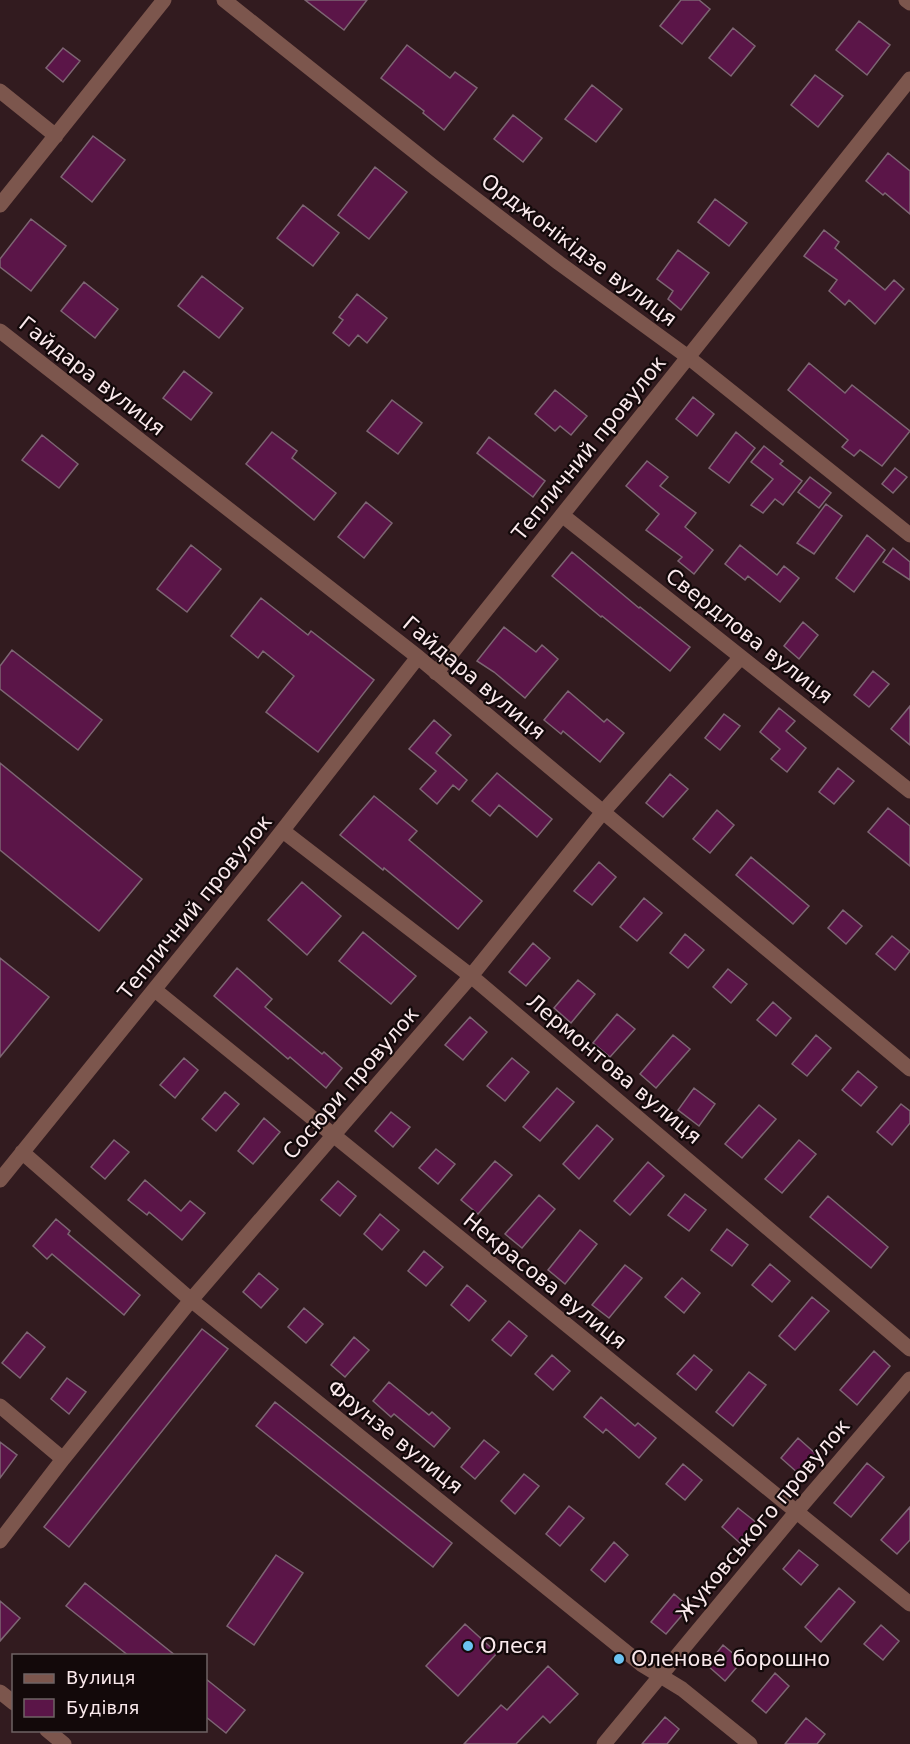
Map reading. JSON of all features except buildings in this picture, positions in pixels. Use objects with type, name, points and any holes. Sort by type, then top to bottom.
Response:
[{"type":"street","points":[[0,205],[164,0]]},
{"type":"street","name":"Орджонікідзе вулиця","points":[[224,0],[435,168],[559,263],[688,357],[910,535]]},
{"type":"street","points":[[906,0],[910,3]]},
{"type":"street","name":"Тепличний провулок","points":[[436,673],[910,80]]},
{"type":"street","points":[[0,91],[56,136]]},
{"type":"street","name":"Гайдара вулиця","points":[[0,332],[418,657],[910,1069]]},
{"type":"street","name":"Свердлова вулиця","points":[[562,515],[910,791]]},
{"type":"street","name":"Тепличний провулок","points":[[0,1180],[283,831],[418,657]]},
{"type":"street","name":"Сосюри провулок","points":[[0,1541],[191,1300],[471,976],[602,813],[741,657]]},
{"type":"street","name":"Лермонтова вулиця","points":[[283,831],[471,976],[910,1349]]},
{"type":"street","name":"Некрасова вулиця","points":[[155,990],[910,1604]]},
{"type":"street","name":"Фрунзе вулиця","points":[[22,1152],[191,1300],[641,1664],[682,1689],[750,1744]]},
{"type":"street","name":"Жуковського провулок","points":[[604,1744],[797,1510],[910,1379]]},
{"type":"street","points":[[0,1406],[63,1459]]},
{"type":"street","points":[[0,1692],[12,1701]]},
{"type":"street","points":[[49,1732],[64,1744]]},
{"type":"place","name":"Олеся","points":[[468,1646]]},
{"type":"place","name":"Оленове борошно","points":[[619,1659]]}]
